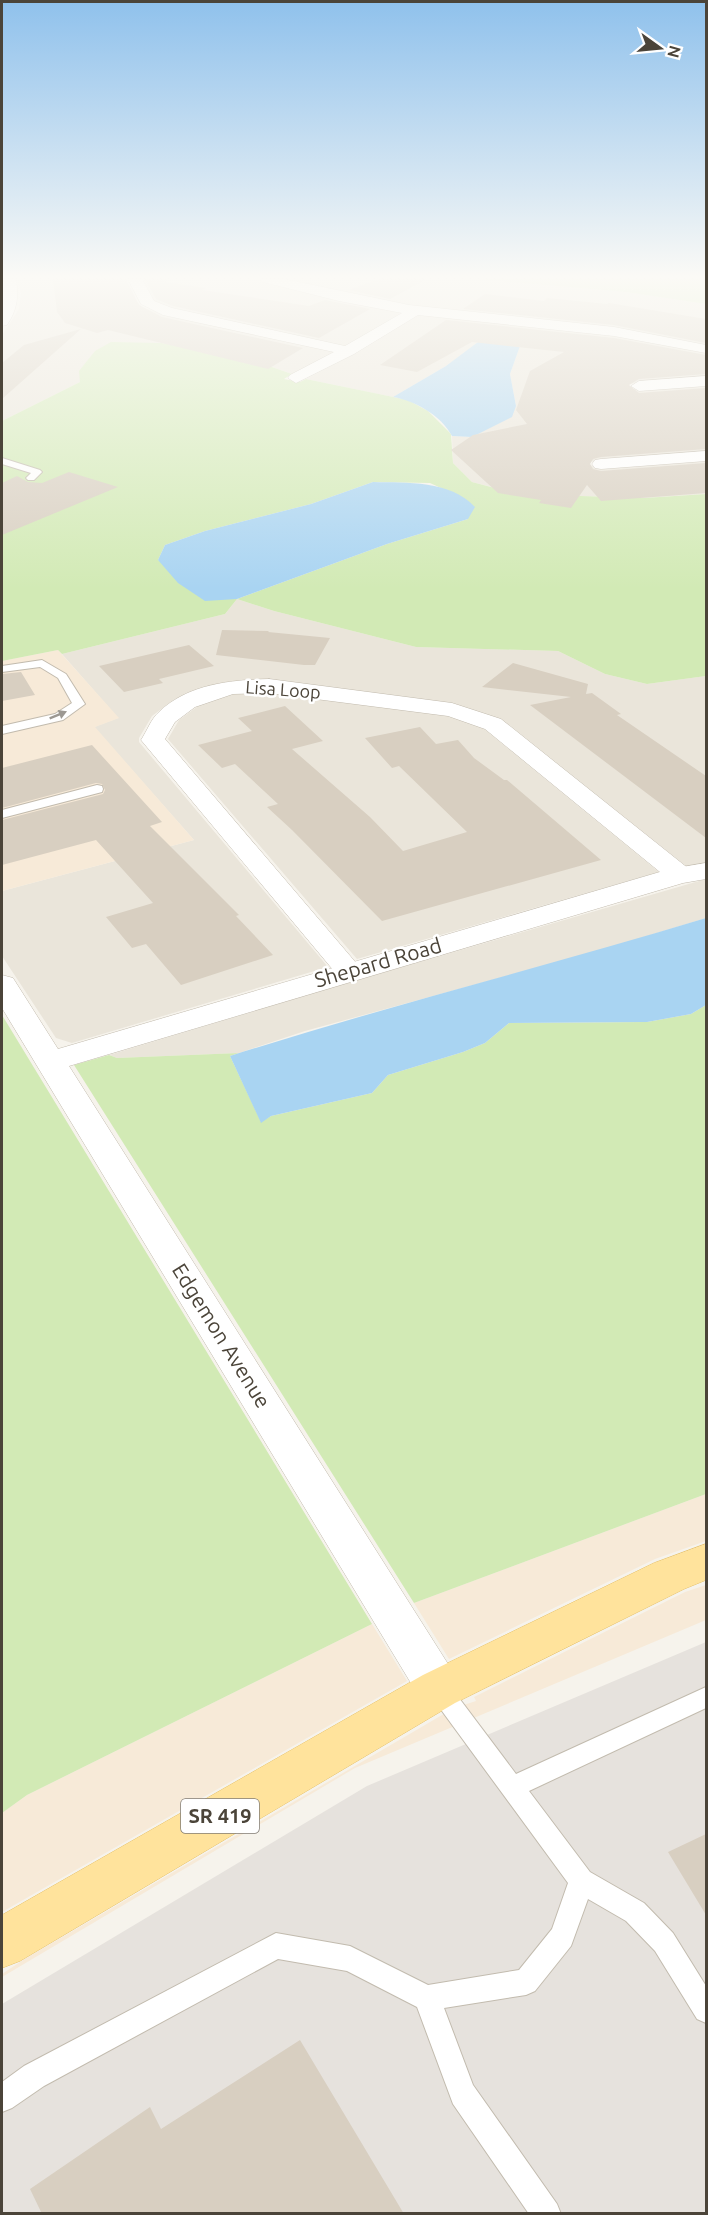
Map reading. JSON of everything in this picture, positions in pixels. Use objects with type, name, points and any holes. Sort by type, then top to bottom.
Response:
[{"type":"main road","name":"SR 419","points":[[2,1943],[439,1689],[669,1576],[706,1562]]},
{"type":"street","points":[[639,386],[688,382]]},
{"type":"street","points":[[601,464],[706,456]]},
{"type":"street","name":"Lisa Loop","points":[[350,971],[153,740],[166,718],[187,702],[230,687],[269,686],[452,710],[493,724],[693,873]]},
{"type":"street","name":"Shepard Road","points":[[51,1061],[350,971],[693,873]]},
{"type":"street","name":"Edgemon Avenue","points":[[2,984],[439,1689]]},
{"type":"lane","points":[[2,461],[37,472],[31,478]]},
{"type":"lane","points":[[2,669],[42,663],[62,676],[79,704],[59,717],[2,730]]},
{"type":"lane","points":[[2,814],[97,789]]},
{"type":"lane","points":[[439,1689],[581,1881],[635,1912],[664,1941],[706,2010]]},
{"type":"lane","points":[[512,1787],[706,1697]]},
{"type":"lane","points":[[2,2098],[34,2076],[276,1946],[350,1959],[427,1998],[526,1982],[562,1937],[581,1881]]},
{"type":"lane","points":[[427,1998],[463,2094],[547,2214]]},
{"type":"shaded area","points":[[2,382],[79,382],[2,421]]},
{"type":"shaded area","points":[[322,382],[418,382],[393,397]]},
{"type":"shaded area","points":[[512,382],[649,382],[627,384],[634,389],[706,384],[706,452],[587,462],[595,468],[706,459],[706,494],[644,498],[519,494],[472,482],[453,463],[452,436],[472,437],[516,406]]},
{"type":"shaded area","points":[[237,599],[274,611],[416,647],[558,651],[605,674],[647,684],[706,676],[706,862],[686,866],[501,720],[455,704],[273,681],[221,683],[175,699],[152,716],[139,742],[328,967],[72,1043],[56,1038],[2,956],[2,891],[194,840],[94,727],[118,718],[62,654],[225,614]]},
{"type":"shaded area","points":[[58,650],[119,718],[95,727],[194,840],[2,891],[2,661]]},
{"type":"shaded area","points":[[268,691],[446,715],[482,727],[659,872],[357,959],[168,739],[179,720],[198,706],[236,692]]},
{"type":"shaded area","points":[[706,879],[706,918],[605,949],[305,1031],[239,1053],[117,1058],[109,1055],[371,976]]},
{"type":"shaded area","points":[[706,1494],[706,1541],[655,1559],[449,1659],[414,1603]]},
{"type":"shaded area","points":[[706,1585],[706,1620],[355,1768],[2,1977],[2,1974],[23,1960],[454,1708],[476,1701],[474,1697],[685,1592]]},
{"type":"shaded area","points":[[372,1624],[407,1681],[2,1912],[2,1813],[27,1795]]},
{"type":"shaded area","points":[[706,1642],[706,2213],[2,2213],[2,2004],[367,1786]]},
{"type":"green space","points":[[79,382],[322,382],[408,400],[428,411],[451,434],[453,463],[472,482],[518,494],[644,498],[706,494],[706,676],[647,684],[605,674],[558,651],[416,647],[274,611],[237,599],[225,614],[62,654],[58,650],[2,661],[2,421]],"holes":[[[373,482],[430,483],[441,488],[468,519],[387,544],[237,599],[158,560],[165,545],[205,531],[311,504]]]},
{"type":"green space","points":[[706,1005],[706,1494],[414,1603],[74,1065],[109,1055],[117,1058],[239,1053],[230,1056],[261,1122],[271,1116],[372,1093],[388,1075],[485,1043],[509,1023],[647,1022],[691,1014]]},
{"type":"green space","points":[[2,1015],[372,1624],[27,1795],[2,1813]]},
{"type":"water","points":[[418,382],[512,382],[516,406],[512,417],[472,437],[452,436],[447,428],[427,410],[393,397]]},
{"type":"water","points":[[373,482],[414,483],[441,487],[465,498],[475,507],[468,519],[387,544],[237,599],[205,601],[178,583],[158,560],[165,545],[205,531],[311,504]]},
{"type":"water","points":[[706,918],[706,1005],[691,1014],[647,1022],[509,1023],[485,1043],[388,1075],[372,1093],[271,1116],[261,1123],[230,1056],[348,1020]]},
{"type":"building","points":[[2,382],[21,382],[2,399]]},
{"type":"building","points":[[526,382],[633,382],[629,385],[639,393],[706,388],[706,449],[601,457],[593,459],[590,464],[593,469],[601,471],[706,463],[706,493],[601,501],[587,485],[571,508],[498,493],[451,450],[473,435],[527,424],[516,410]]},
{"type":"building","points":[[69,472],[118,487],[2,535],[2,483],[17,476],[28,482],[42,483]]},
{"type":"building","points":[[222,630],[269,631],[330,638],[315,665],[304,665],[216,655]]},
{"type":"building","points":[[189,645],[214,666],[159,679],[163,683],[124,692],[99,666]]},
{"type":"building","points":[[513,663],[588,684],[586,694],[592,693],[621,714],[617,715],[706,776],[706,838],[530,705],[571,697],[482,687]]},
{"type":"building","points":[[21,672],[35,695],[2,701],[2,674]]},
{"type":"building","points":[[285,706],[323,741],[292,749],[370,817],[403,851],[467,832],[399,766],[392,768],[365,738],[420,727],[436,744],[458,740],[474,758],[507,780],[601,860],[382,921],[267,807],[278,804],[235,764],[222,768],[198,745],[252,731],[238,718]]},
{"type":"building","points":[[92,745],[162,822],[150,826],[239,915],[236,916],[273,955],[181,985],[146,944],[132,948],[106,917],[153,903],[96,840],[2,865],[2,820],[103,794],[105,790],[102,784],[96,783],[2,808],[2,768]]},
{"type":"building","points":[[706,1834],[706,1915],[668,1852]]},
{"type":"building","points":[[300,2040],[404,2214],[42,2214],[30,2189],[150,2107],[161,2129]]}]
